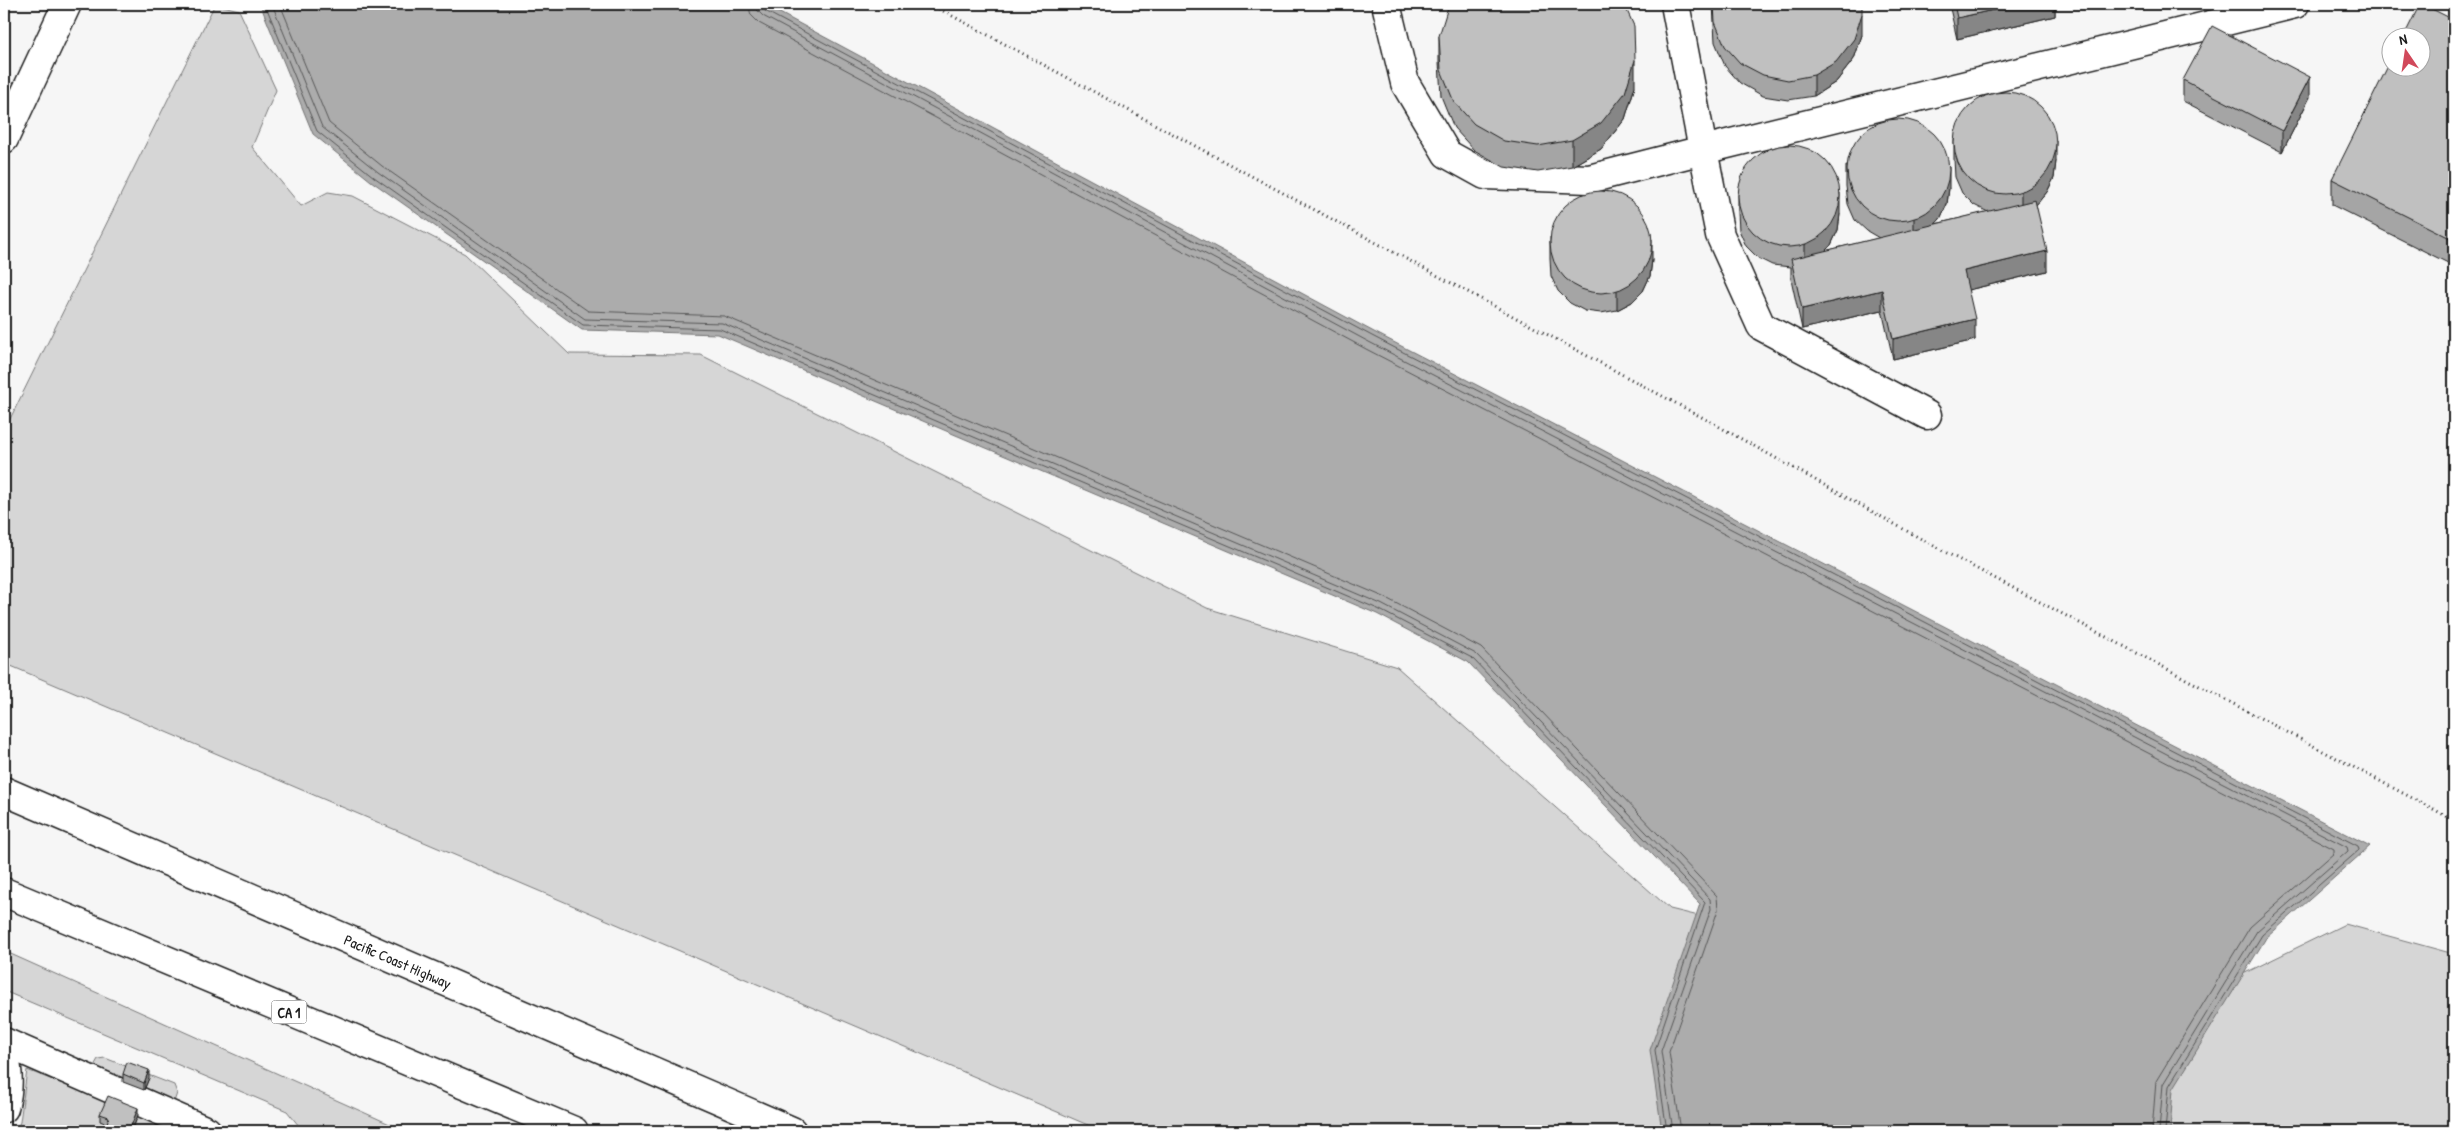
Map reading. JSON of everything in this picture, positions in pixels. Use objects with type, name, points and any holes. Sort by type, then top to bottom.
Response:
[{"type":"main road","points":[[4,139],[67,4]]},
{"type":"main road","points":[[1386,4],[1405,83],[1446,154],[1486,175],[1589,179],[2295,4]]},
{"type":"main road","points":[[1675,4],[1720,236],[1761,326],[1927,415]]},
{"type":"main road","name":"Pacific Coast Highway","points":[[4,791],[792,1131]]},
{"type":"main road","name":"CA 1","points":[[4,892],[574,1131]]},
{"type":"main road","points":[[4,1042],[207,1131]]},
{"type":"main road","points":[[4,1054],[8,1068],[7,1096],[4,1108]]},
{"type":"path","points":[[930,4],[1709,421],[1943,551],[2454,820]]},
{"type":"shaded area","points":[[215,4],[239,10],[276,90],[252,147],[301,206],[328,192],[353,196],[465,254],[569,354],[701,355],[1207,608],[1397,667],[1670,909],[2141,1024],[2345,924],[2454,954],[2454,1131],[1102,1131],[4,663],[4,431]]},
{"type":"shaded area","points":[[4,951],[403,1130],[303,1131],[287,1111],[4,991]]},
{"type":"shaded area","points":[[105,1058],[174,1085],[177,1093],[174,1102],[168,1103],[95,1073],[94,1066],[98,1059]]},
{"type":"shaded area","points":[[27,1070],[156,1120],[163,1131],[16,1131],[20,1122]]},
{"type":"water","points":[[260,4],[763,4],[1374,332],[2370,846],[2266,938],[2173,1089],[2170,1131],[1662,1131],[1650,1050],[1700,904],[1468,662],[1377,614],[718,334],[582,330],[371,181],[313,134]]},
{"type":"building","points":[[1449,4],[1624,4],[1634,26],[1635,60],[1625,93],[1601,123],[1572,140],[1538,146],[1504,141],[1474,124],[1454,102],[1441,70],[1439,36]]},
{"type":"building","points":[[1714,4],[1862,4],[1862,14],[1854,39],[1836,62],[1814,75],[1788,80],[1763,75],[1740,63],[1725,46],[1715,22]]},
{"type":"building","points":[[1954,4],[2020,4],[1957,18]]},
{"type":"building","points":[[2420,4],[2454,20],[2454,240],[2332,179],[2382,78],[2430,78],[2430,28],[2408,28]]},
{"type":"building","points":[[2212,26],[2310,77],[2282,131],[2183,80]]},
{"type":"building","points":[[2005,92],[2024,96],[2041,107],[2052,124],[2056,143],[2052,162],[2041,179],[2024,190],[2005,194],[1986,190],[1969,179],[1958,162],[1954,143],[1958,124],[1969,107],[1986,96]]},
{"type":"building","points":[[1898,119],[1917,123],[1934,134],[1945,151],[1949,170],[1945,189],[1934,206],[1917,217],[1898,221],[1879,217],[1862,206],[1851,189],[1847,170],[1851,151],[1862,134],[1879,123]]},
{"type":"building","points":[[1789,145],[1808,149],[1825,160],[1836,177],[1840,196],[1836,215],[1825,232],[1808,243],[1789,247],[1770,243],[1753,232],[1742,215],[1738,196],[1742,177],[1753,160],[1770,149]]},
{"type":"building","points":[[1601,191],[1620,195],[1637,206],[1648,223],[1652,242],[1648,261],[1637,278],[1620,289],[1601,293],[1582,289],[1565,278],[1554,261],[1550,242],[1554,223],[1565,206],[1582,195]]},
{"type":"building","points":[[2035,200],[2047,251],[1964,271],[1975,319],[1893,339],[1882,290],[1802,309],[1791,259]]},
{"type":"building","points":[[127,1062],[149,1070],[144,1083],[123,1074]]},
{"type":"building","points":[[108,1096],[138,1108],[131,1126],[126,1131],[106,1131],[109,1117],[100,1114]]}]
